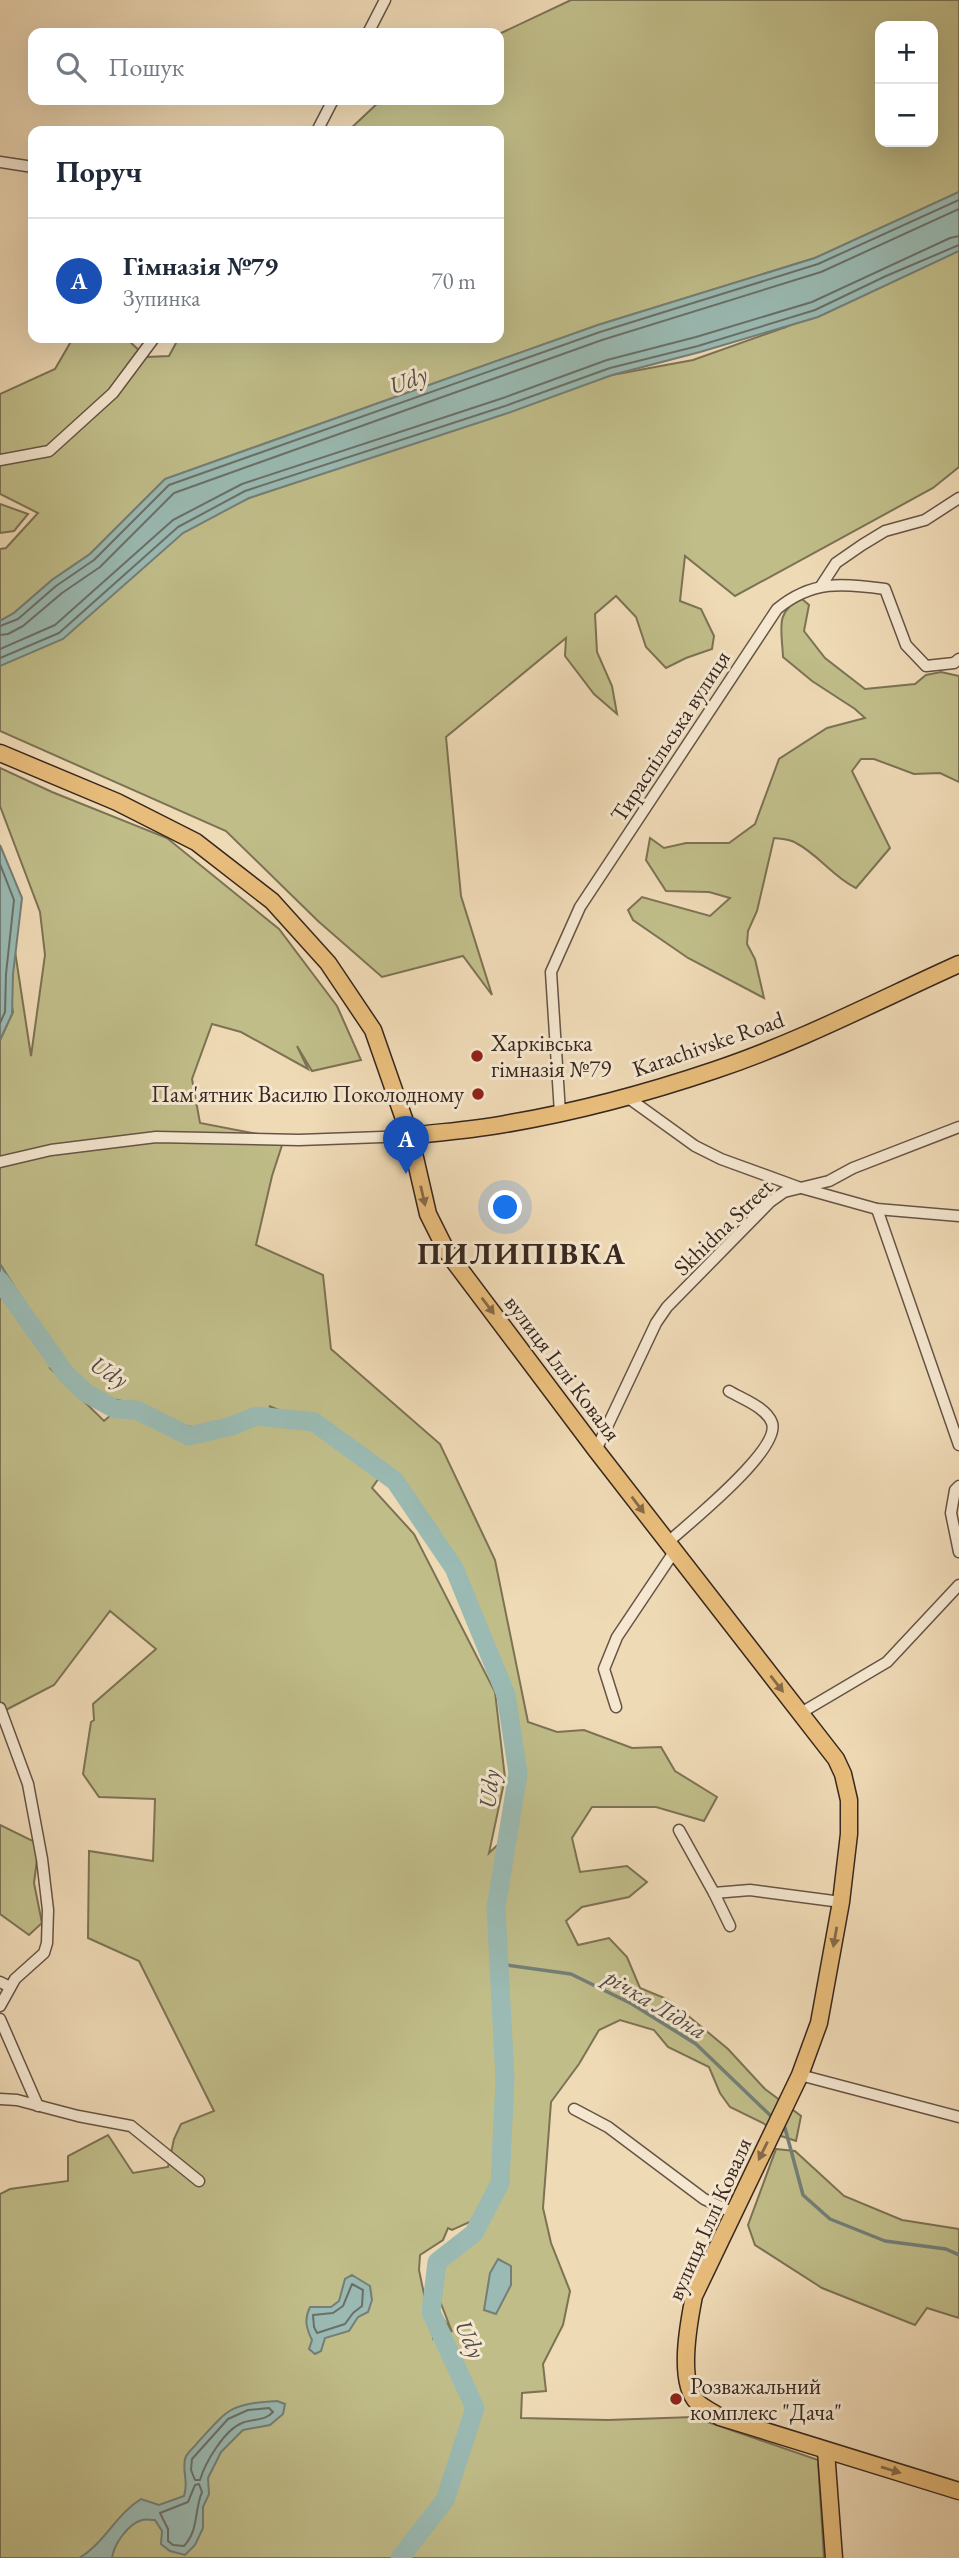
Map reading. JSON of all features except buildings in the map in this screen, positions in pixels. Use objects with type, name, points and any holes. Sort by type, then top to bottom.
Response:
[{"type":"main road","name":"вулиця Іллі Коваля","points":[[0,753],[117,802],[196,842],[272,901],[328,964],[373,1030],[410,1136],[428,1214],[447,1252],[670,1547],[836,1759],[843,1774],[849,1800],[849,1834],[841,1902],[820,2023],[800,2075],[694,2296],[687,2329],[688,2382],[696,2401],[720,2417],[959,2491]]},
{"type":"main road","name":"Karachivske Road","points":[[410,1136],[503,1125],[627,1097],[716,1069],[794,1039],[959,964]]},
{"type":"main road","points":[[826,2451],[834,2558]]},
{"type":"street","points":[[371,28],[385,0]]},
{"type":"street","points":[[320,126],[330,105]]},
{"type":"street","points":[[0,162],[28,166]]},
{"type":"street","points":[[0,460],[49,451],[113,393],[150,343]]},
{"type":"street","points":[[821,586],[836,563],[862,545],[885,531],[925,520],[959,498]]},
{"type":"street","name":"Тираспільська вулиця","points":[[560,1113],[551,972],[580,907],[777,608],[790,597],[821,586],[844,583],[885,589],[906,645],[926,666],[954,663],[959,659]]},
{"type":"street","points":[[627,1097],[695,1146],[721,1159],[798,1186],[877,1209],[959,1216]]},
{"type":"street","name":"Skhidna Street","points":[[596,1450],[656,1323],[667,1307],[770,1202],[798,1186],[814,1186],[829,1181],[853,1168],[959,1128]]},
{"type":"street","name":"Karachivske Road","points":[[0,1162],[51,1150],[156,1137],[299,1139],[410,1136]]},
{"type":"street","points":[[877,1209],[959,1445]]},
{"type":"street","points":[[616,1707],[604,1669],[617,1637],[670,1547],[758,1457],[771,1438],[773,1425],[767,1413],[729,1391]]},
{"type":"street","points":[[959,1486],[955,1490],[951,1513],[959,1552]]},
{"type":"street","points":[[799,1714],[887,1662],[959,1585]]},
{"type":"street","points":[[0,1708],[29,1784],[48,1910],[44,1953],[29,1965],[10,1987],[0,2006]]},
{"type":"street","points":[[679,1830],[730,1926]]},
{"type":"street","points":[[714,1893],[750,1890],[841,1902]]},
{"type":"street","points":[[0,1982],[10,1987]]},
{"type":"street","points":[[0,2019],[38,2106]]},
{"type":"street","points":[[800,2075],[959,2117]]},
{"type":"street","points":[[0,2099],[17,2100],[131,2126],[199,2181]]},
{"type":"street","points":[[575,2109],[608,2127],[704,2199],[734,2214]]},
{"type":"shaded area","points":[[571,0],[959,0],[959,192],[815,258],[598,325],[165,479],[90,554],[0,621],[0,549],[6,548],[38,513],[0,494],[0,394],[55,369],[70,343],[131,343],[146,357],[169,356],[176,343],[504,343],[504,126],[353,126],[376,105],[504,105],[504,32]]},
{"type":"shaded area","points":[[959,250],[959,467],[933,488],[735,596],[685,556],[680,601],[701,609],[714,636],[712,649],[666,668],[646,647],[636,617],[616,596],[595,614],[597,652],[612,686],[617,714],[594,694],[565,656],[566,638],[446,737],[461,896],[492,995],[463,956],[382,977],[318,921],[226,831],[0,731],[0,665],[180,529],[249,498],[612,375],[693,360],[786,327]]},
{"type":"shaded area","points":[[0,504],[28,514],[14,531],[0,533]]},
{"type":"shaded area","points":[[802,599],[809,605],[804,631],[825,658],[865,689],[915,684],[926,675],[941,672],[959,676],[959,782],[940,773],[914,774],[874,759],[861,759],[852,771],[890,848],[856,888],[804,848],[791,841],[774,838],[757,911],[748,931],[747,944],[755,959],[764,998],[688,958],[633,920],[628,910],[642,897],[710,916],[730,898],[709,892],[666,891],[646,860],[650,838],[664,848],[686,843],[729,843],[755,824],[779,759],[827,728],[865,718],[783,657],[783,615]]},
{"type":"shaded area","points":[[0,768],[167,838],[279,929],[337,1006],[361,1060],[312,1071],[297,1046],[308,1069],[241,1032],[212,1024],[192,1079],[200,1123],[284,1139],[272,1176],[256,1245],[323,1275],[331,1349],[440,1444],[495,1560],[528,1722],[557,1732],[584,1730],[632,1748],[661,1747],[675,1771],[717,1797],[704,1821],[656,1807],[592,1807],[572,1838],[580,1872],[627,1866],[647,1882],[629,1897],[582,1907],[566,1921],[578,1945],[609,1938],[627,1957],[640,1988],[667,1999],[728,2049],[765,2089],[801,2116],[796,2141],[781,2136],[763,2123],[730,2107],[720,2093],[709,2067],[668,2047],[654,2030],[620,2020],[599,2030],[579,2064],[551,2102],[543,2208],[551,2243],[570,2291],[563,2325],[543,2364],[546,2391],[522,2393],[521,2418],[608,2420],[693,2417],[818,2460],[824,2558],[0,2558],[0,2194],[10,2189],[68,2181],[68,2156],[108,2135],[133,2173],[168,2167],[174,2139],[181,2124],[214,2111],[139,1961],[88,1938],[89,1851],[153,1861],[155,1799],[99,1797],[83,1774],[91,1722],[94,1720],[93,1704],[156,1649],[110,1611],[54,1685],[0,1713],[0,1283],[56,1365],[50,1368],[104,1421],[126,1402],[113,1399],[85,1383],[53,1352],[0,1264],[0,1040],[13,1012],[0,938],[0,853],[31,1056],[45,955],[40,912],[0,806]],"holes":[[[129,1403],[190,1427],[210,1425],[188,1439]],[[269,1406],[352,1440],[383,1465]],[[386,1468],[467,1581],[507,1676],[526,1776],[501,1907],[507,2051],[504,2174],[474,2233],[445,2261],[440,2301],[452,2332],[441,2315],[433,2337],[419,2270],[420,2255],[443,2240],[448,2228],[452,2230],[472,2221],[495,2175],[500,2074],[493,1912],[504,1839],[489,1853],[505,1778],[495,1692],[414,1534],[372,1488]]]},
{"type":"shaded area","points":[[0,1825],[39,1844],[34,1883],[42,1923],[29,1935],[0,1914]]},
{"type":"shaded area","points":[[776,2149],[795,2151],[844,2196],[902,2220],[959,2229],[959,2318],[927,2308],[915,2325],[822,2288],[755,2245],[748,2225]]},
{"type":"water","points":[[959,192],[959,251],[818,317],[612,375],[508,413],[249,498],[183,533],[63,639],[0,666],[0,621],[90,554],[165,479],[598,325],[815,258]]},
{"type":"water","points":[[0,845],[22,898],[13,974],[12,1014],[0,1040]]},
{"type":"water","points":[[0,1264],[30,1311],[25,1326],[0,1290]]},
{"type":"water","points":[[498,2259],[511,2266],[511,2285],[496,2314],[484,2310],[490,2273]]},
{"type":"water","points":[[352,2275],[370,2286],[372,2300],[368,2312],[358,2317],[349,2331],[325,2338],[321,2351],[315,2354],[309,2349],[312,2340],[306,2320],[308,2311],[310,2307],[331,2307],[339,2301],[345,2279]]},
{"type":"water","points":[[277,2401],[285,2404],[283,2414],[270,2425],[243,2430],[221,2452],[208,2478],[209,2494],[203,2507],[203,2528],[195,2545],[185,2555],[170,2551],[161,2544],[162,2531],[155,2520],[145,2520],[137,2522],[122,2535],[112,2558],[79,2558],[96,2545],[124,2513],[141,2499],[159,2505],[184,2496],[186,2457],[224,2415],[240,2406]]},
{"type":"waterway","name":"Udy","points":[[0,1281],[66,1374],[86,1393],[115,1409],[136,1410],[189,1436],[232,1426],[256,1416],[314,1422],[395,1481],[454,1568],[506,1695],[518,1773],[496,1908],[505,2079],[500,2183],[474,2233],[437,2262],[431,2312],[475,2408],[445,2500],[400,2558]]},
{"type":"waterway","name":"річка Лідна","points":[[499,1964],[571,1974],[632,2004],[696,2044],[773,2118]]},
{"type":"waterway","name":"річка Лідна","points":[[785,2128],[803,2195],[830,2219],[885,2241],[946,2249],[959,2255]]},
{"type":"place","name":"Харківська гімназія №79","points":[[477,1056]]},
{"type":"place","name":"Пам'ятник Василю Поколодному","points":[[478,1094]]},
{"type":"place","name":"Гімназія №79","points":[[406,1174]]},
{"type":"place","name":"Розважальний комплекс \"Дача\"","points":[[676,2399]]},
{"type":"district","name":"ПИЛИПІВКА","points":[[522,1254]]}]
